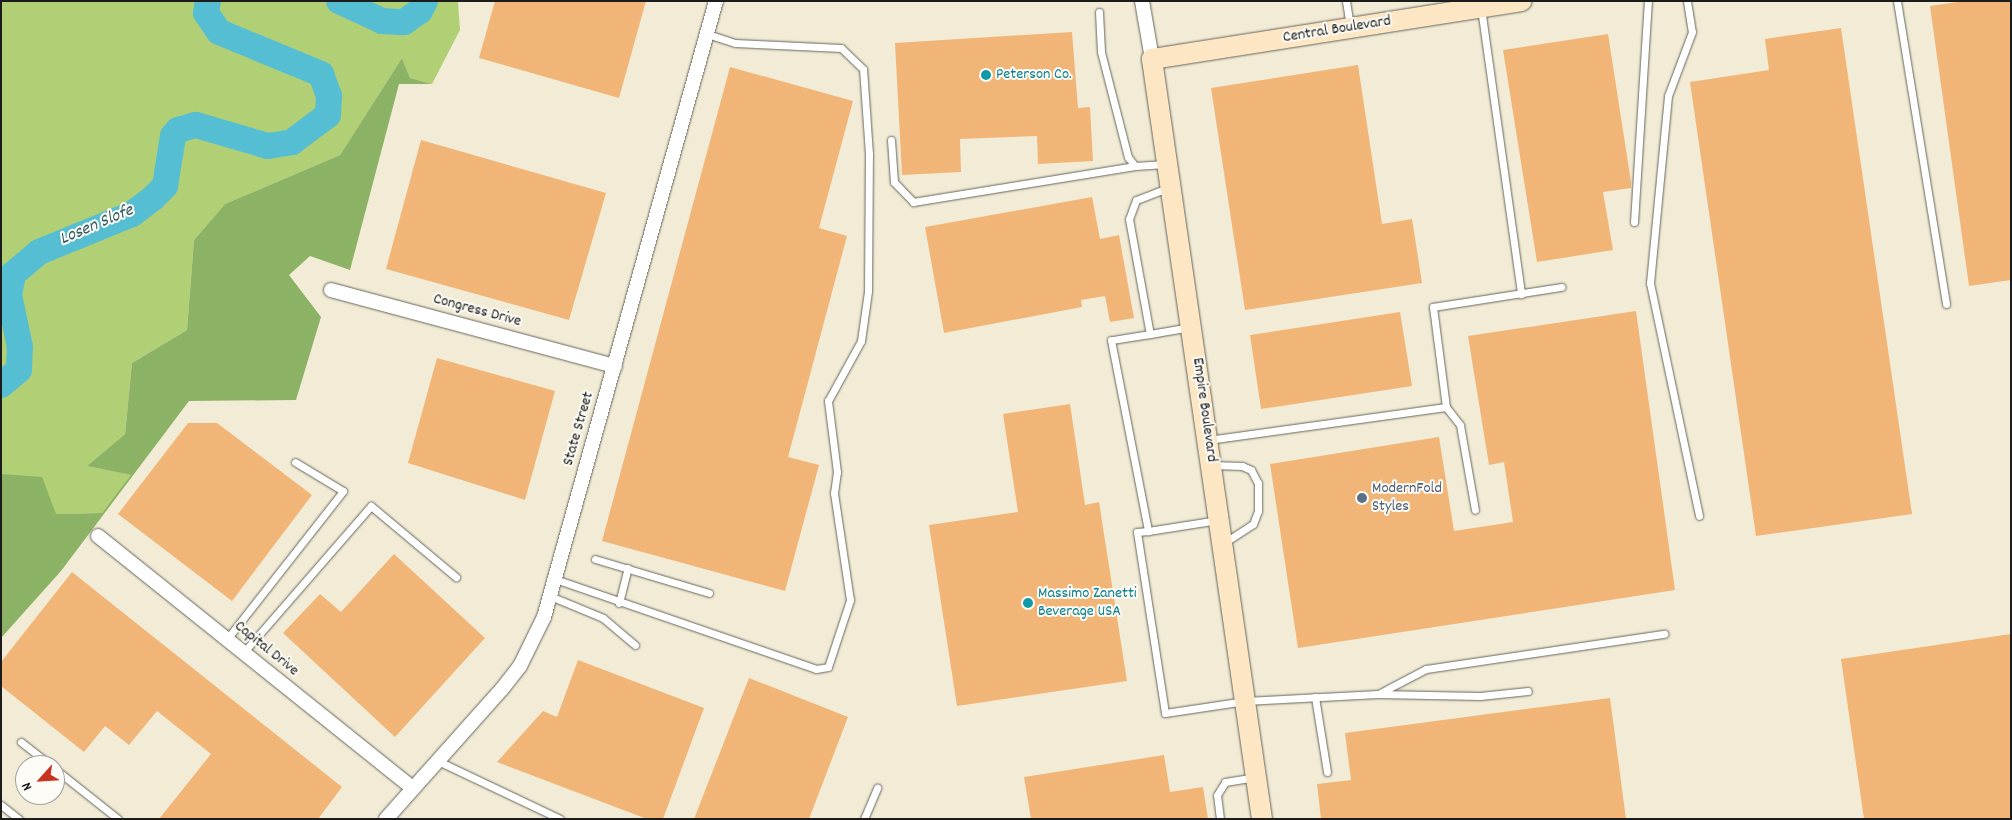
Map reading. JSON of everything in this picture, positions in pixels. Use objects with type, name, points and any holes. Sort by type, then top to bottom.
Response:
[{"type":"street","name":"State Street","points":[[386,819],[520,666],[550,596],[716,1]]},
{"type":"street","name":"Empire Boulevard","points":[[1142,1],[1192,326],[1262,819]]},
{"type":"street","name":"Central Boulevard","points":[[1152,60],[1520,1]]},
{"type":"street","name":"Congress Drive","points":[[331,290],[614,366]]},
{"type":"street","name":"Capital Drive","points":[[98,536],[413,788]]},
{"type":"lane","points":[[1346,1],[1350,28]]},
{"type":"lane","points":[[1634,222],[1648,1]]},
{"type":"lane","points":[[1687,1],[1692,32],[1668,96],[1650,283],[1698,516]]},
{"type":"lane","points":[[1897,1],[1946,304]]},
{"type":"lane","points":[[1481,8],[1521,294]]},
{"type":"lane","points":[[1099,12],[1101,52],[1122,140],[1135,166]]},
{"type":"lane","points":[[555,579],[619,603],[816,668],[828,667],[850,600],[834,493],[837,472],[828,401],[861,341],[868,291],[869,154],[864,69],[841,48],[735,44],[708,34]]},
{"type":"lane","points":[[891,140],[894,182],[913,202],[1135,166],[1166,164]]},
{"type":"lane","points":[[1150,334],[1129,219],[1136,200],[1170,187]]},
{"type":"lane","points":[[1475,510],[1460,425],[1446,407],[1433,307],[1561,288]]},
{"type":"lane","points":[[1148,531],[1111,340],[1192,326]]},
{"type":"lane","points":[[1208,440],[1446,407]]},
{"type":"lane","points":[[227,639],[343,491],[296,462]]},
{"type":"lane","points":[[1212,465],[1242,466],[1251,470],[1258,483],[1258,511],[1253,524],[1222,544]]},
{"type":"lane","points":[[244,652],[371,506],[456,577]]},
{"type":"lane","points":[[1219,520],[1137,532],[1165,714],[1244,701],[1378,694],[1480,696],[1528,691]]},
{"type":"lane","points":[[595,559],[709,593]]},
{"type":"lane","points":[[619,603],[628,568]]},
{"type":"lane","points":[[550,596],[602,618],[635,645]]},
{"type":"lane","points":[[1378,694],[1426,669],[1664,634]]},
{"type":"lane","points":[[1315,697],[1327,772]]},
{"type":"lane","points":[[21,742],[37,755]]},
{"type":"lane","points":[[438,760],[560,819]]},
{"type":"lane","points":[[65,777],[118,819]]},
{"type":"lane","points":[[1220,819],[1217,795],[1225,782],[1256,777]]},
{"type":"lane","points":[[864,819],[876,788]]},
{"type":"lane","points":[[1,805],[19,819]]},
{"type":"green space","points":[[1,1],[458,1],[460,30],[432,84],[410,78],[402,58],[340,155],[225,204],[194,240],[187,330],[132,363],[125,434],[87,466],[132,475],[102,513],[56,514],[1,539]]},
{"type":"green space","points":[[402,58],[410,78],[432,84],[399,84],[350,270],[310,256],[289,275],[321,317],[296,400],[189,401],[61,571],[1,638],[1,474],[42,477],[56,514],[102,513],[131,475],[87,466],[125,434],[132,363],[187,330],[194,240],[225,204],[340,155]]},
{"type":"building","points":[[495,1],[646,1],[619,98],[479,58]]},
{"type":"building","points":[[1964,1],[2011,1],[2011,280],[1969,286],[1930,6]]},
{"type":"building","points":[[1841,28],[1912,514],[1756,536],[1690,82],[1769,70],[1765,39]]},
{"type":"building","name":"Peterson Co.","points":[[1072,32],[1078,108],[1090,107],[1093,161],[1038,164],[1037,136],[960,139],[961,172],[902,175],[895,43]]},
{"type":"building","points":[[1608,34],[1631,182],[1631,188],[1603,192],[1613,250],[1537,262],[1503,50]]},
{"type":"building","points":[[1358,65],[1382,224],[1412,219],[1422,283],[1245,310],[1211,88]]},
{"type":"building","points":[[730,67],[853,101],[819,228],[847,236],[788,457],[819,465],[785,591],[602,541]]},
{"type":"building","points":[[421,140],[606,193],[569,320],[386,269]]},
{"type":"building","points":[[1092,197],[1100,239],[1119,235],[1134,318],[1110,322],[1105,296],[1081,300],[1082,307],[944,333],[925,227]]},
{"type":"building","points":[[1636,311],[1675,590],[1298,648],[1270,464],[1439,437],[1454,531],[1513,522],[1504,462],[1489,465],[1468,336]]},
{"type":"building","points":[[1400,312],[1412,386],[1261,409],[1250,335]]},
{"type":"building","points":[[437,358],[555,391],[525,500],[408,463]]},
{"type":"building","name":"Massimo Zanetti Beverage USA","points":[[1070,404],[1085,505],[1099,502],[1127,681],[957,706],[929,525],[1018,512],[1003,414]]},
{"type":"building","points":[[188,423],[217,423],[312,495],[232,601],[118,514]]},
{"type":"building","points":[[394,554],[485,638],[395,737],[283,633],[320,594],[341,612]]},
{"type":"building","points":[[72,572],[342,787],[318,819],[159,819],[211,754],[157,711],[129,745],[105,726],[84,752],[1,686],[1,662]]},
{"type":"building","points":[[2011,634],[2011,819],[1864,819],[1841,659]]},
{"type":"building","points":[[578,660],[704,708],[663,819],[647,819],[497,762],[543,711],[557,717]]},
{"type":"building","points":[[749,678],[848,717],[809,819],[694,819]]},
{"type":"building","points":[[1610,698],[1626,819],[1321,819],[1317,784],[1351,780],[1345,733]]},
{"type":"building","points":[[1164,755],[1170,792],[1203,787],[1208,819],[1031,819],[1024,777]]},
{"type":"waterway","name":"Losen Slofe","points":[[1,385],[19,370],[20,347],[9,295],[13,274],[39,252],[132,214],[153,198],[165,186],[173,136],[178,130],[196,125],[268,146],[292,142],[328,115],[329,96],[321,74],[219,32],[206,13],[208,1]]},
{"type":"waterway","name":"Losen Slofe","points":[[339,1],[382,21],[404,22],[420,11],[425,1]]},
{"type":"place","name":"Peterson Co.","points":[[986,75]]},
{"type":"place","name":"ModernFold Styles","points":[[1362,498]]},
{"type":"place","name":"Massimo Zanetti Beverage USA","points":[[1028,603]]}]
